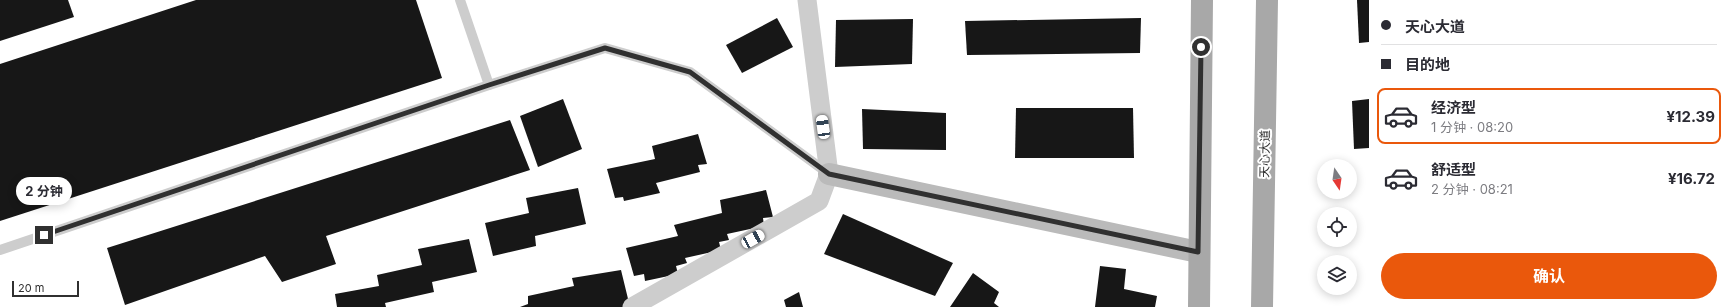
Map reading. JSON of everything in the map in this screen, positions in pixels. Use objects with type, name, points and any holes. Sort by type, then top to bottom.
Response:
[{"type":"main road","points":[[1199,307],[1198,252],[1202,0]]},
{"type":"main road","name":"天心大道","points":[[1262,307],[1267,0]]},
{"type":"street","points":[[632,307],[819,201],[829,174],[807,0]]},
{"type":"street","points":[[829,174],[1198,252]]},
{"type":"lane","points":[[460,0],[489,85]]},
{"type":"lane","points":[[0,250],[489,85],[605,48],[690,72],[829,174]]},
{"type":"building","points":[[0,0],[68,0],[74,17],[0,41]]},
{"type":"building","points":[[196,0],[416,0],[442,78],[0,221],[0,64]]},
{"type":"building","points":[[1357,0],[1369,0],[1369,42],[1359,43]]},
{"type":"building","points":[[777,18],[793,47],[742,73],[726,45]]},
{"type":"building","points":[[1141,18],[1140,53],[967,55],[965,21]]},
{"type":"building","points":[[913,19],[912,64],[835,67],[836,20]]},
{"type":"building","points":[[563,99],[582,149],[538,167],[520,116]]},
{"type":"building","points":[[1369,99],[1369,148],[1354,149],[1352,101]]},
{"type":"building","points":[[1016,108],[1133,108],[1134,158],[1015,158]]},
{"type":"building","points":[[862,109],[946,113],[946,150],[863,149]]},
{"type":"building","points":[[510,120],[530,170],[326,236],[336,264],[282,282],[265,256],[125,305],[107,248]]},
{"type":"building","points":[[698,134],[707,164],[698,165],[700,172],[656,183],[660,193],[624,201],[623,197],[615,198],[607,169],[655,159],[652,146]]},
{"type":"building","points":[[578,188],[586,224],[535,236],[536,246],[493,256],[485,223],[529,213],[526,198]]},
{"type":"building","points":[[766,190],[773,217],[763,218],[764,226],[727,234],[729,240],[719,242],[721,250],[685,258],[687,263],[676,266],[678,274],[645,281],[644,274],[634,276],[626,248],[678,236],[674,225],[722,213],[720,200]]},
{"type":"building","points":[[843,214],[953,263],[935,296],[824,254]]},
{"type":"building","points":[[469,239],[477,272],[432,282],[434,292],[385,303],[386,307],[337,307],[335,294],[379,286],[377,275],[422,265],[418,249]]},
{"type":"building","points":[[1100,266],[1126,269],[1124,289],[1157,296],[1155,307],[1095,307]]},
{"type":"building","points":[[621,270],[630,307],[520,307],[528,304],[528,296],[574,286],[572,278]]},
{"type":"building","points":[[973,273],[999,292],[994,303],[999,307],[950,307]]},
{"type":"building","points":[[799,292],[803,307],[786,307],[784,300]]},
{"type":"route","points":[[44,235],[489,85],[605,48],[690,72],[829,174],[1198,252],[1201,47]]}]
